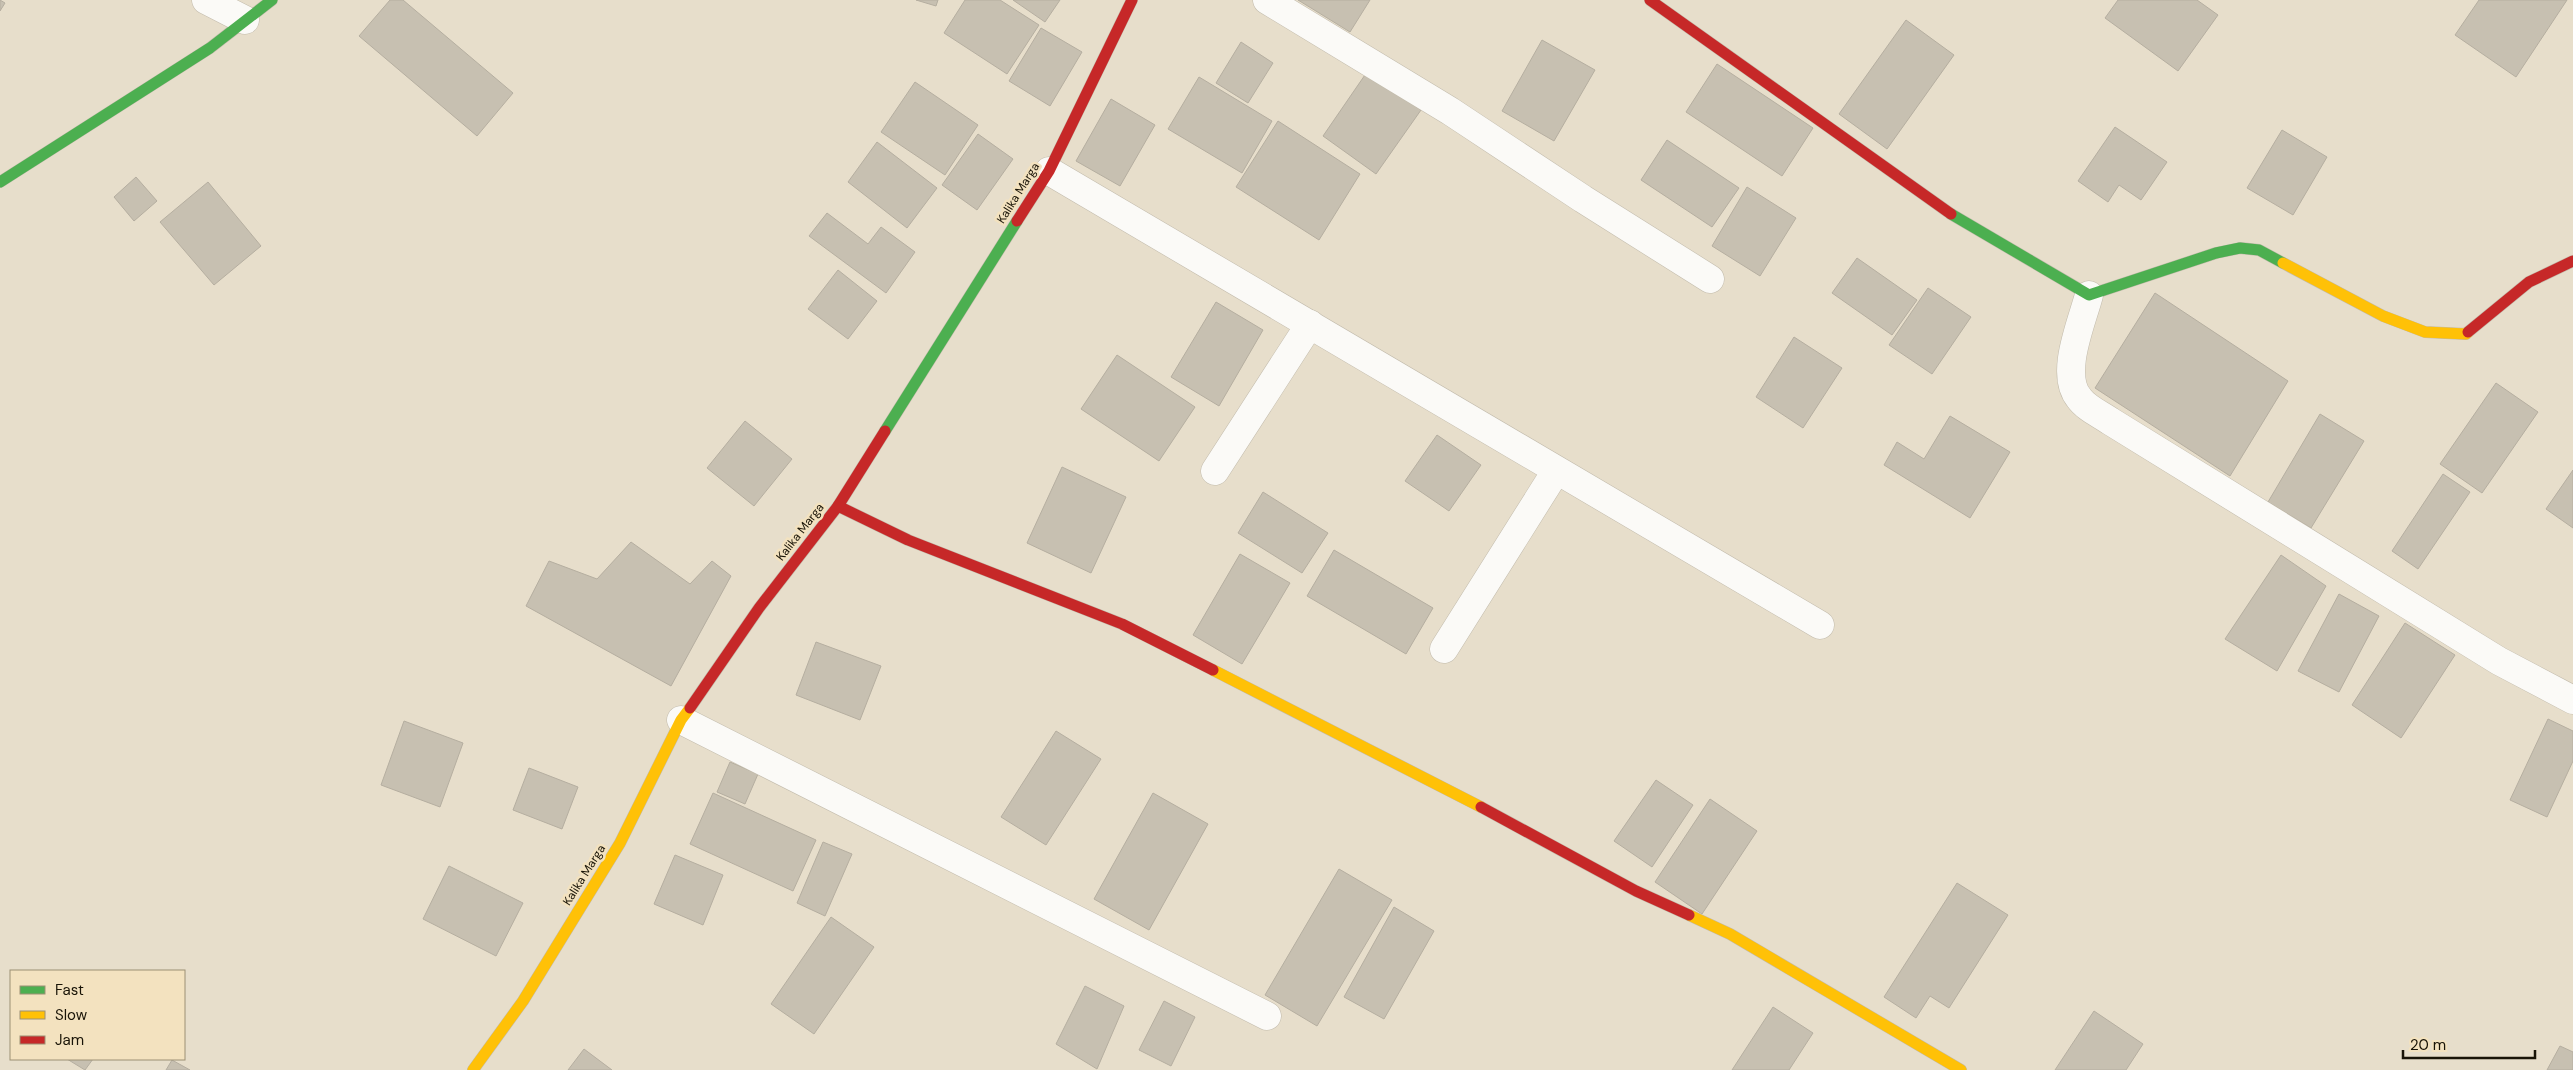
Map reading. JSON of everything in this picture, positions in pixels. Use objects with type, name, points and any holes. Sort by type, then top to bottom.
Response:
[{"type":"street","points":[[206,0],[245,20]]},
{"type":"street","points":[[0,182],[210,48],[272,0]]},
{"type":"street","name":"Kalika Marga","points":[[473,1070],[523,1001],[620,843],[681,720],[759,608],[838,506],[1049,171],[1132,0]]},
{"type":"street","points":[[1267,0],[1450,111],[1583,199],[1710,279]]},
{"type":"street","points":[[1650,0],[1869,158],[1953,216],[2089,295],[2160,270],[2240,248],[2259,250],[2383,316],[2425,332],[2466,334],[2521,286],[2550,268],[2573,261]]},
{"type":"street","points":[[1049,171],[1820,625]]},
{"type":"street","points":[[2089,295],[2070,373],[2072,387],[2079,399],[2110,421],[2499,661],[2573,700]]},
{"type":"street","points":[[1215,471],[1310,324]]},
{"type":"street","points":[[1444,649],[1556,471]]},
{"type":"street","points":[[838,506],[908,540],[1122,624],[1434,782],[1636,891],[1730,934],[1939,1055],[1961,1070]]},
{"type":"street","points":[[681,720],[1267,1016]]},
{"type":"building","points":[[0,0],[5,3],[0,11]]},
{"type":"building","points":[[390,0],[403,0],[513,93],[477,136],[359,36]]},
{"type":"building","points":[[916,0],[938,0],[936,6]]},
{"type":"building","points":[[965,0],[1000,0],[1039,25],[1007,74],[944,33]]},
{"type":"building","points":[[1013,0],[1060,0],[1045,22]]},
{"type":"building","points":[[1298,0],[1370,0],[1350,32]]},
{"type":"building","points":[[2118,0],[2197,0],[2218,15],[2178,71],[2105,18]]},
{"type":"building","points":[[2479,0],[2567,0],[2516,77],[2455,35]]},
{"type":"building","points":[[1906,20],[1954,55],[1887,149],[1839,114]]},
{"type":"building","points":[[1041,28],[1082,52],[1050,106],[1009,81]]},
{"type":"building","points":[[1542,40],[1595,70],[1554,141],[1502,111]]},
{"type":"building","points":[[1241,42],[1273,63],[1248,103],[1216,83]]},
{"type":"building","points":[[1717,64],[1813,128],[1782,176],[1686,112]]},
{"type":"building","points":[[1367,72],[1421,110],[1376,174],[1323,136]]},
{"type":"building","points":[[1199,77],[1272,121],[1242,173],[1168,129]]},
{"type":"building","points":[[915,82],[978,125],[945,175],[881,132]]},
{"type":"building","points":[[1111,99],[1155,125],[1120,186],[1076,161]]},
{"type":"building","points":[[1278,121],[1360,174],[1319,240],[1236,187]]},
{"type":"building","points":[[2115,127],[2167,162],[2141,200],[2119,185],[2108,202],[2078,181]]},
{"type":"building","points":[[2282,130],[2327,157],[2293,215],[2247,188]]},
{"type":"building","points":[[978,134],[1013,159],[977,210],[942,185]]},
{"type":"building","points":[[1667,140],[1739,188],[1712,227],[1641,180]]},
{"type":"building","points":[[877,142],[937,188],[907,228],[848,182]]},
{"type":"building","points":[[136,177],[157,201],[134,221],[114,197]]},
{"type":"building","points":[[208,182],[261,246],[214,285],[160,222]]},
{"type":"building","points":[[1747,187],[1796,218],[1760,276],[1712,246]]},
{"type":"building","points":[[827,213],[868,244],[881,227],[915,252],[886,293],[809,236]]},
{"type":"building","points":[[1857,258],[1917,300],[1892,335],[1832,293]]},
{"type":"building","points":[[838,270],[877,301],[848,339],[808,309]]},
{"type":"building","points":[[1928,288],[1971,317],[1932,374],[1889,345]]},
{"type":"building","points":[[2155,293],[2288,381],[2230,476],[2095,388]]},
{"type":"building","points":[[1216,302],[1263,330],[1219,406],[1171,377]]},
{"type":"building","points":[[1794,337],[1842,368],[1803,428],[1756,397]]},
{"type":"building","points":[[1117,355],[1195,407],[1159,461],[1081,409]]},
{"type":"building","points":[[2496,383],[2538,412],[2482,493],[2440,464]]},
{"type":"building","points":[[2320,414],[2364,441],[2311,528],[2268,502]]},
{"type":"building","points":[[1950,416],[2010,452],[1970,518],[1884,465],[1897,442],[1924,459]]},
{"type":"building","points":[[745,421],[792,459],[754,506],[707,468]]},
{"type":"building","points":[[1437,435],[1481,465],[1449,511],[1405,481]]},
{"type":"building","points":[[1062,467],[1126,497],[1091,573],[1027,543]]},
{"type":"building","points":[[2573,470],[2573,528],[2546,509]]},
{"type":"building","points":[[2443,474],[2470,492],[2418,569],[2392,551]]},
{"type":"building","points":[[1263,492],[1328,533],[1302,573],[1238,533]]},
{"type":"building","points":[[631,542],[690,584],[712,561],[731,576],[671,686],[526,606],[549,561],[597,579]]},
{"type":"building","points":[[1334,550],[1433,608],[1406,654],[1307,596]]},
{"type":"building","points":[[1240,554],[1290,583],[1242,664],[1193,635]]},
{"type":"building","points":[[2281,555],[2326,586],[2277,671],[2225,639]]},
{"type":"building","points":[[2339,594],[2379,616],[2339,692],[2298,671]]},
{"type":"building","points":[[2405,623],[2455,655],[2401,738],[2352,705]]},
{"type":"building","points":[[816,642],[881,666],[860,720],[796,695]]},
{"type":"building","points":[[2548,719],[2573,731],[2573,761],[2547,817],[2510,800]]},
{"type":"building","points":[[404,721],[463,743],[440,807],[381,785]]},
{"type":"building","points":[[1056,731],[1101,759],[1046,845],[1001,817]]},
{"type":"building","points":[[730,762],[758,774],[745,804],[717,792]]},
{"type":"building","points":[[529,768],[578,787],[562,829],[513,810]]},
{"type":"building","points":[[1656,780],[1693,805],[1652,867],[1614,841]]},
{"type":"building","points":[[713,793],[816,840],[793,891],[690,844]]},
{"type":"building","points":[[1153,793],[1208,824],[1149,930],[1094,899]]},
{"type":"building","points":[[1710,799],[1757,831],[1702,914],[1655,882]]},
{"type":"building","points":[[823,842],[852,854],[825,916],[797,903]]},
{"type":"building","points":[[675,855],[723,875],[703,925],[654,904]]},
{"type":"building","points":[[449,866],[523,903],[496,956],[423,919]]},
{"type":"building","points":[[1339,869],[1392,900],[1317,1026],[1265,995]]},
{"type":"building","points":[[1957,883],[2008,915],[1949,1008],[1930,996],[1916,1018],[1884,997]]},
{"type":"building","points":[[1394,907],[1434,931],[1384,1019],[1344,997]]},
{"type":"building","points":[[831,917],[874,947],[814,1034],[771,1004]]},
{"type":"building","points":[[1085,986],[1124,1006],[1097,1069],[1056,1044]]},
{"type":"building","points":[[1164,1001],[1195,1017],[1171,1066],[1139,1050]]},
{"type":"building","points":[[1773,1007],[1813,1033],[1789,1070],[1732,1070]]},
{"type":"building","points":[[2094,1011],[2143,1044],[2126,1070],[2055,1070]]},
{"type":"building","points":[[2560,1046],[2573,1052],[2573,1070],[2547,1070]]},
{"type":"building","points":[[584,1049],[612,1070],[568,1070]]},
{"type":"building","points":[[69,1060],[92,1060],[85,1070]]},
{"type":"building","points":[[172,1060],[190,1070],[166,1070]]},
{"type":"traffic: fast","points":[[0,182],[210,48],[272,0]]},
{"type":"traffic: fast","points":[[1951,214],[2089,295],[2216,253],[2240,248],[2259,250],[2283,263]]},
{"type":"traffic: fast","points":[[885,431],[1017,221]]},
{"type":"traffic: slow","points":[[2283,263],[2383,316],[2425,332],[2466,334],[2468,332]]},
{"type":"traffic: slow","points":[[1213,670],[1481,807]]},
{"type":"traffic: slow","points":[[473,1070],[523,1001],[620,843],[681,720],[690,708]]},
{"type":"traffic: slow","points":[[1689,915],[1730,934],[1961,1070]]},
{"type":"traffic: jam","points":[[1017,221],[1049,171],[1132,0]]},
{"type":"traffic: jam","points":[[1650,0],[1951,214]]},
{"type":"traffic: jam","points":[[2468,332],[2529,282],[2573,261]]},
{"type":"traffic: jam","points":[[690,708],[759,608],[838,506],[885,431]]},
{"type":"traffic: jam","points":[[838,506],[908,540],[1122,624],[1213,670]]},
{"type":"traffic: jam","points":[[1481,807],[1636,891],[1689,915]]}]
